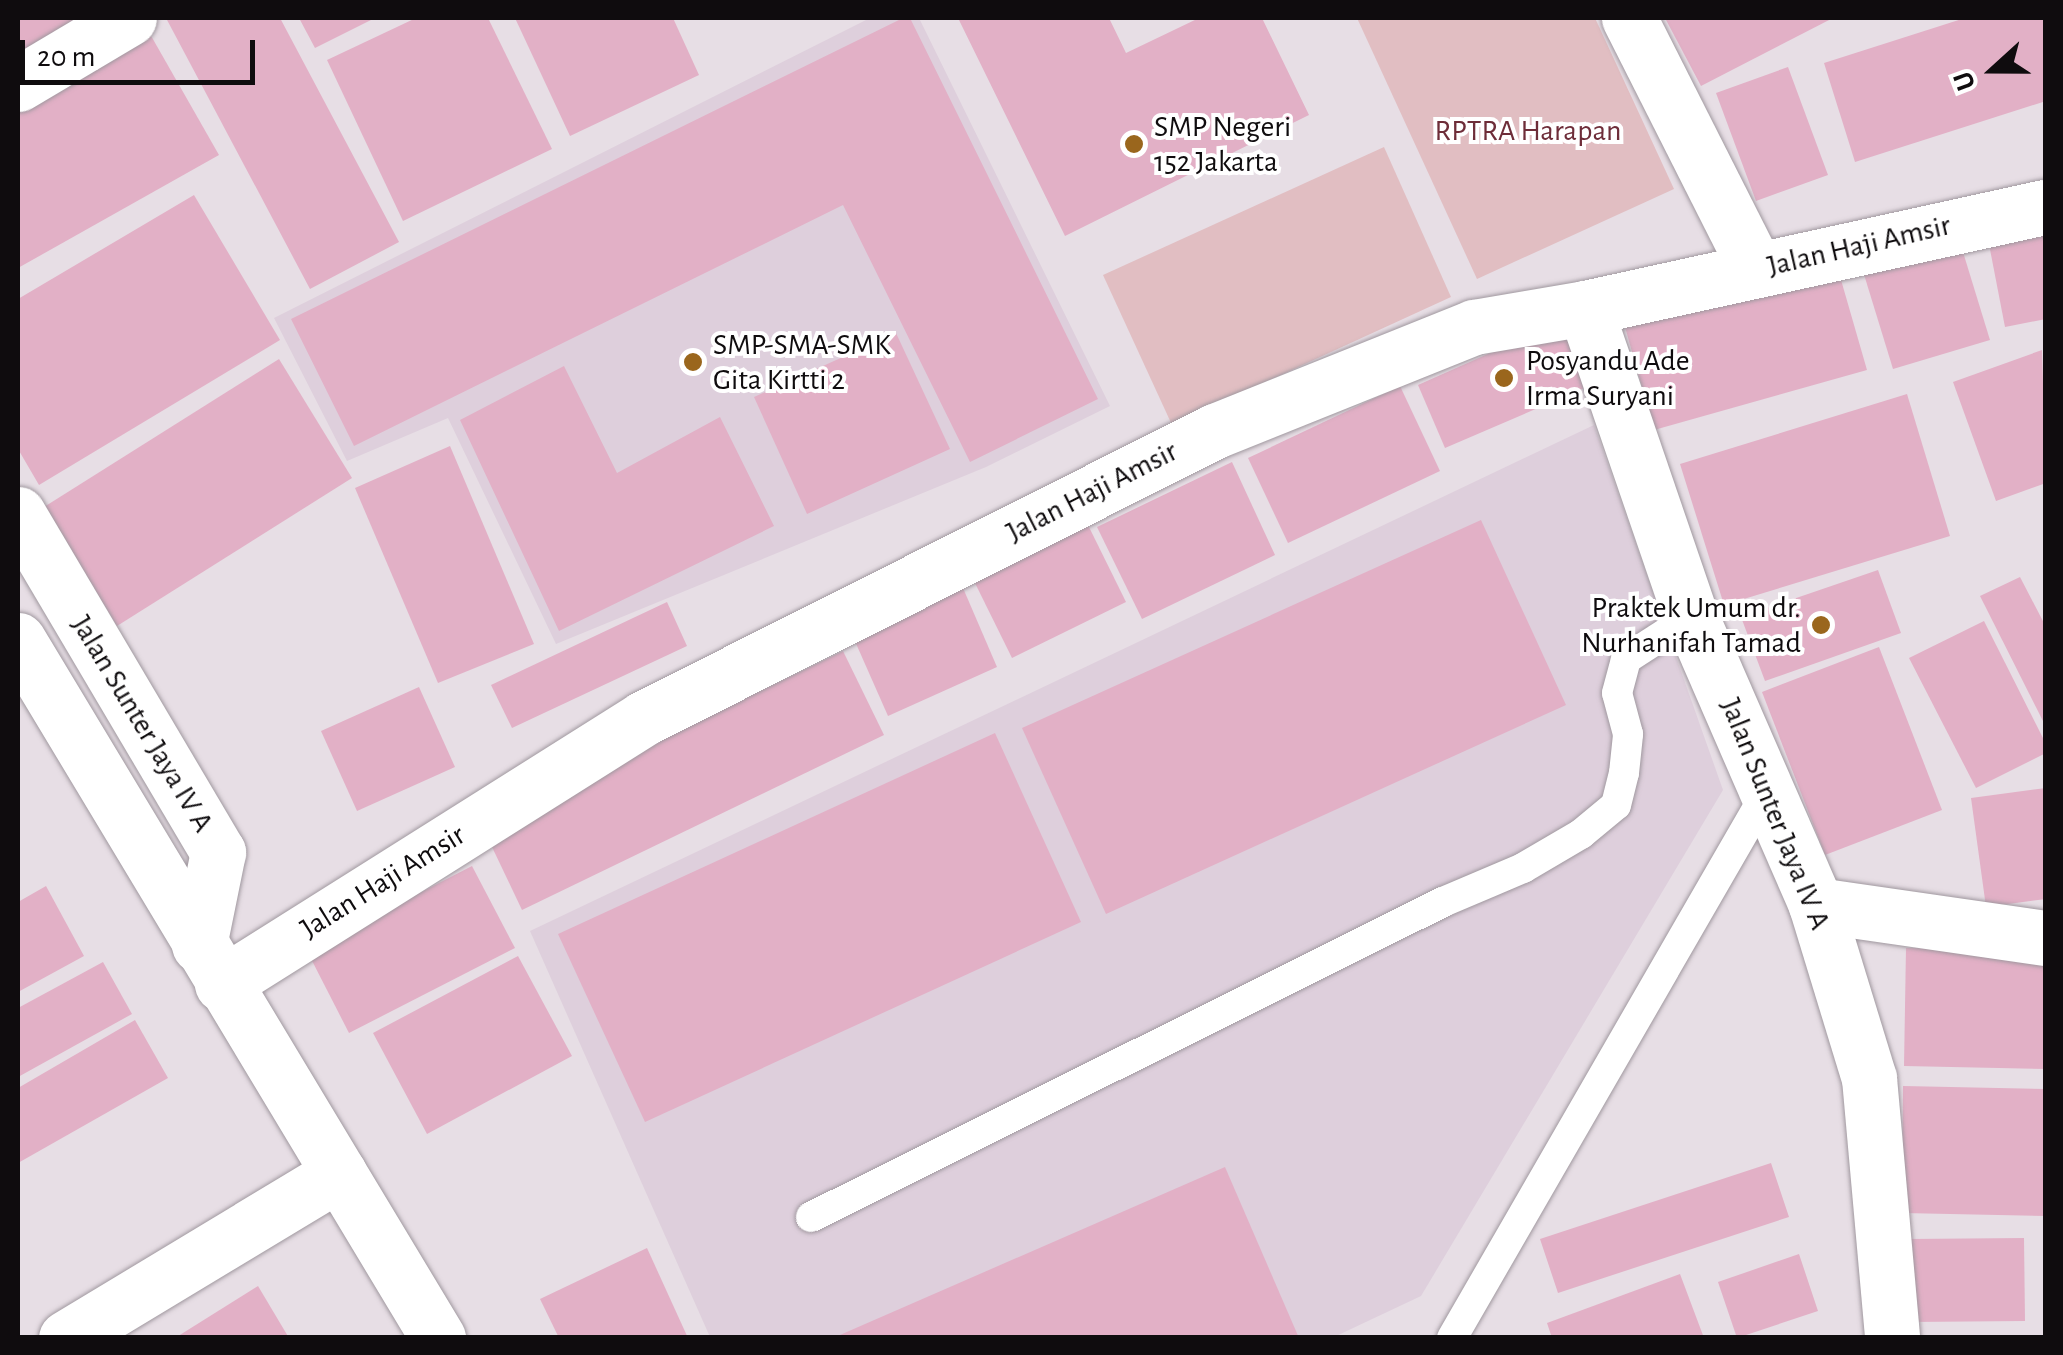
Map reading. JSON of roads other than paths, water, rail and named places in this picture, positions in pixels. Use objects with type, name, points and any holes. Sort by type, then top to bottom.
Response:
[{"type":"street","points":[[18,84],[129,18]]},
{"type":"street","points":[[1629,18],[1756,269]]},
{"type":"street","name":"Jalan Haji Amsir","points":[[211,965],[644,718],[1215,430],[1474,327],[1585,308],[2046,207]]},
{"type":"street","name":"Jalan Sunter Jaya IV A","points":[[1585,308],[1691,617],[1816,904],[1868,1078],[1892,1338]]},
{"type":"street","name":"Jalan Sunter Jaya IV A","points":[[18,514],[218,852],[211,965]]},
{"type":"street","points":[[18,640],[438,1338]]},
{"type":"street","points":[[1816,904],[2046,938]]},
{"type":"street","points":[[66,1338],[340,1173]]},
{"type":"lane","points":[[810,1217],[1444,902],[1523,868],[1581,834],[1616,805],[1628,734],[1616,692],[1626,658],[1691,617]]},
{"type":"lane","points":[[1452,1338],[1768,790]]},
{"type":"place","name":"SMP Negeri 152 Jakarta","points":[[1134,144]]},
{"type":"place","name":"SMP-SMA-SMK Gita Kirtti 2","points":[[693,362]]},
{"type":"place","name":"Posyandu Ade Irma Suryani","points":[[1504,378]]},
{"type":"place","name":"Praktek Umum dr. Nurhanifah Tamad","points":[[1821,625]]},
{"type":"park label","name":"RPTRA Harapan","points":[[1528,131]]}]
